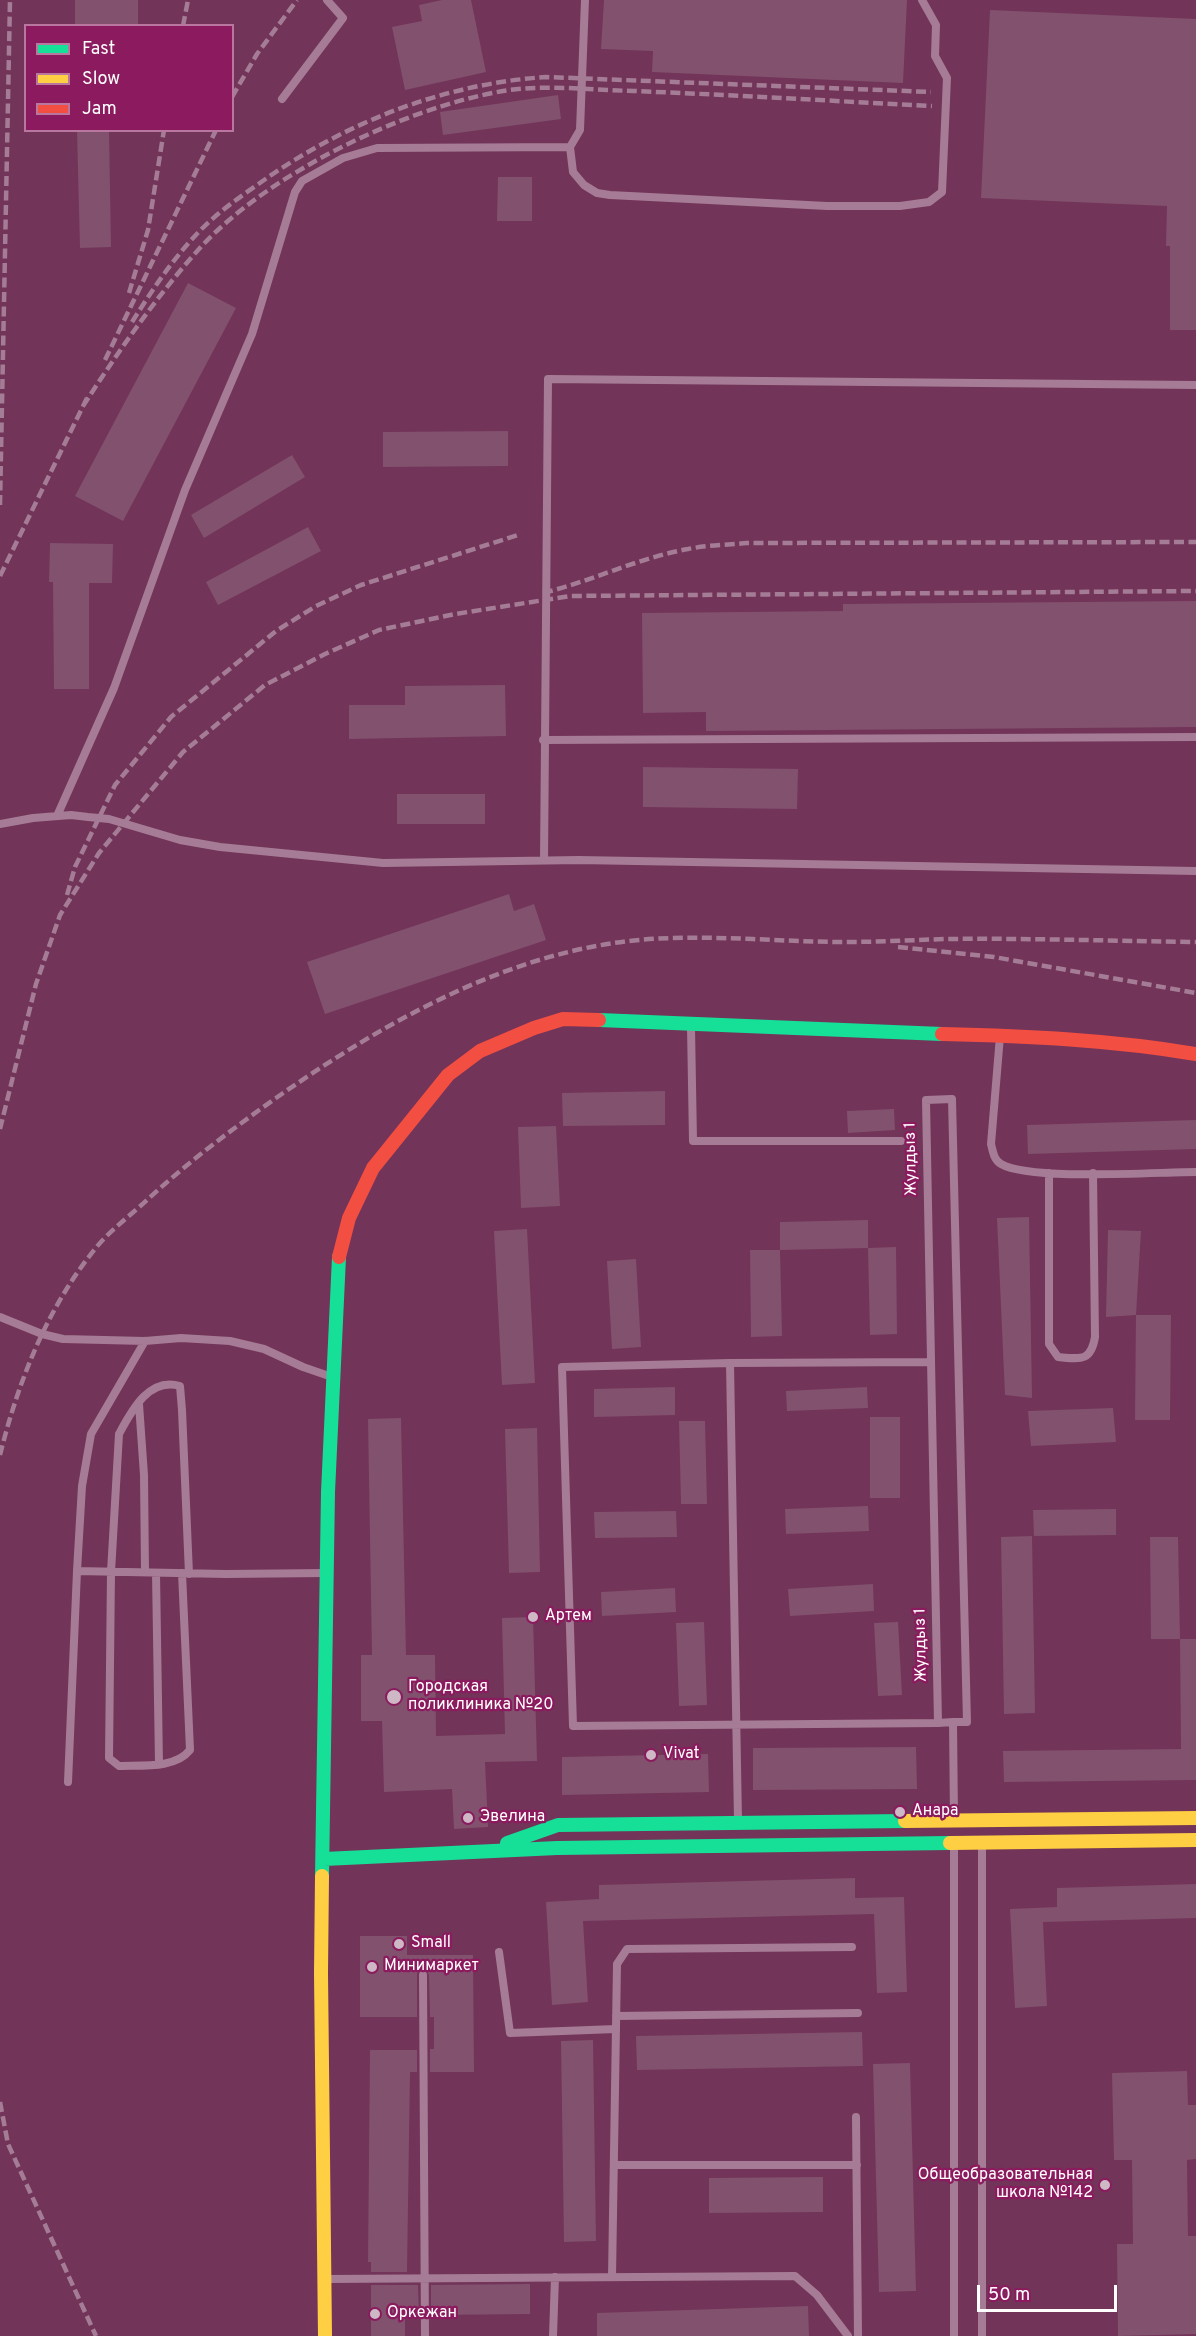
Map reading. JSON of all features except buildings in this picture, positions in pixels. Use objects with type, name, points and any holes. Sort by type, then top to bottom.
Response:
[{"type":"street","points":[[325,2336],[321,1973],[327,1573],[333,1377],[338,1259],[349,1218],[373,1168],[448,1075],[480,1051],[534,1028],[563,1019],[1146,1044],[1196,1054]]},
{"type":"street","points":[[477,1852],[558,1826],[1196,1818]]},
{"type":"street","points":[[324,1859],[557,1848],[1196,1840]]},
{"type":"lane","points":[[282,99],[343,18],[327,0]]},
{"type":"lane","points":[[585,0],[580,130],[570,147],[573,172],[584,185],[597,193],[827,206],[900,206],[929,202],[942,192],[947,78],[935,56],[936,25],[921,0]]},
{"type":"lane","points":[[57,816],[114,688],[185,490],[252,334],[295,192],[302,181],[343,158],[377,148],[570,147]]},
{"type":"lane","points":[[544,860],[543,740],[548,379],[1196,385]]},
{"type":"lane","points":[[543,740],[1196,737]]},
{"type":"lane","points":[[0,824],[57,816],[109,819],[180,840],[220,847],[383,863],[544,860],[1196,871]]},
{"type":"lane","points":[[691,1024],[693,1141],[901,1141]]},
{"type":"lane","points":[[1000,1036],[991,1144],[993,1155],[999,1163],[1015,1170],[1049,1173],[1196,1172]]},
{"type":"lane","name":"Жулдыз 1","points":[[938,1723],[926,1100],[951,1099],[967,1722],[953,1722]]},
{"type":"lane","points":[[1049,1173],[1049,1344],[1058,1357],[1080,1359],[1087,1356],[1093,1348],[1095,1336],[1093,1173]]},
{"type":"lane","points":[[0,1317],[42,1334],[63,1339],[145,1341],[181,1338],[230,1341],[264,1349],[303,1367],[333,1377]]},
{"type":"lane","points":[[68,1782],[82,1486],[91,1434],[145,1341]]},
{"type":"lane","points":[[931,1362],[562,1367],[573,1726],[953,1722],[954,2336]]},
{"type":"lane","points":[[730,1363],[738,1846]]},
{"type":"lane","points":[[170,1383],[180,1386],[190,1750],[184,1758],[159,1764],[119,1766],[109,1758],[111,1572],[119,1434],[139,1404],[155,1386],[170,1383]]},
{"type":"lane","points":[[139,1404],[144,1475],[145,1572]]},
{"type":"lane","points":[[77,1571],[185,1574],[327,1573]]},
{"type":"lane","points":[[156,1573],[159,1764]]},
{"type":"lane","points":[[982,2336],[982,1843],[984,1821]]},
{"type":"lane","points":[[612,2277],[617,1964],[627,1949],[852,1947]]},
{"type":"lane","points":[[499,1952],[510,2033],[616,2029]]},
{"type":"lane","points":[[423,1974],[425,2336]]},
{"type":"lane","points":[[616,2016],[858,2013]]},
{"type":"lane","points":[[856,2117],[858,2336]]},
{"type":"lane","points":[[614,2165],[857,2164]]},
{"type":"lane","points":[[324,2279],[795,2276],[817,2295],[848,2336]]},
{"type":"lane","points":[[553,2336],[555,2277]]},
{"type":"railway","points":[[0,505],[10,0]]},
{"type":"railway","points":[[183,24],[188,0]]},
{"type":"railway","points":[[234,94],[257,54],[297,0]]},
{"type":"railway","points":[[132,322],[185,247],[208,223],[232,203],[323,143],[358,126],[431,98],[507,81],[546,77],[931,92]]},
{"type":"railway","points":[[83,406],[124,345],[168,286],[199,249],[228,221],[261,195],[339,148],[423,112],[503,91],[552,88],[932,106]]},
{"type":"railway","points":[[129,293],[148,230],[164,132]]},
{"type":"railway","points":[[105,360],[215,132]]},
{"type":"railway","points":[[0,576],[87,398]]},
{"type":"railway","points":[[67,895],[75,867],[115,785],[171,717],[276,631],[316,606],[361,585],[518,535]]},
{"type":"railway","points":[[543,593],[669,553],[718,545],[747,543],[1196,542]]},
{"type":"railway","points":[[0,1129],[36,984],[60,915],[99,853],[183,752],[265,685],[325,654],[379,630],[455,614],[570,596],[1196,591]]},
{"type":"railway","points":[[0,1455],[16,1400],[36,1347],[62,1296],[95,1249],[107,1236],[162,1186],[276,1098],[389,1026],[469,986],[553,956],[596,946],[658,939],[721,938],[815,942],[1040,939],[1196,942]]},
{"type":"railway","points":[[898,947],[994,957],[1196,993]]},
{"type":"railway","points":[[0,2102],[8,2144],[96,2336]]},
{"type":"traffic: fast","points":[[599,1020],[942,1034]]},
{"type":"traffic: fast","points":[[322,1876],[328,1492],[339,1257]]},
{"type":"traffic: fast","points":[[507,1843],[558,1825],[905,1821]]},
{"type":"traffic: fast","points":[[324,1859],[557,1848],[950,1843]]},
{"type":"traffic: slow","points":[[905,1821],[1196,1818]]},
{"type":"traffic: slow","points":[[950,1843],[1196,1840]]},
{"type":"traffic: slow","points":[[322,1876],[325,2336]]},
{"type":"traffic: jam","points":[[339,1257],[349,1218],[373,1168],[448,1075],[480,1051],[534,1028],[563,1019],[599,1020]]},
{"type":"traffic: jam","points":[[942,1034],[1070,1040],[1133,1045],[1196,1054]]},
{"type":"place","name":"Артем","points":[[533,1617]]},
{"type":"place","name":"Городская поликлиника №20","points":[[394,1697]]},
{"type":"place","name":"Vivat","points":[[651,1755]]},
{"type":"place","name":"Анара","points":[[900,1812]]},
{"type":"place","name":"Эвелина","points":[[468,1818]]},
{"type":"place","name":"Small","points":[[399,1944]]},
{"type":"place","name":"Минимаркет","points":[[372,1967]]},
{"type":"place","name":"Общеобразовательная школа №142","points":[[1105,2185]]},
{"type":"place","name":"Оркежан","points":[[375,2314]]}]
